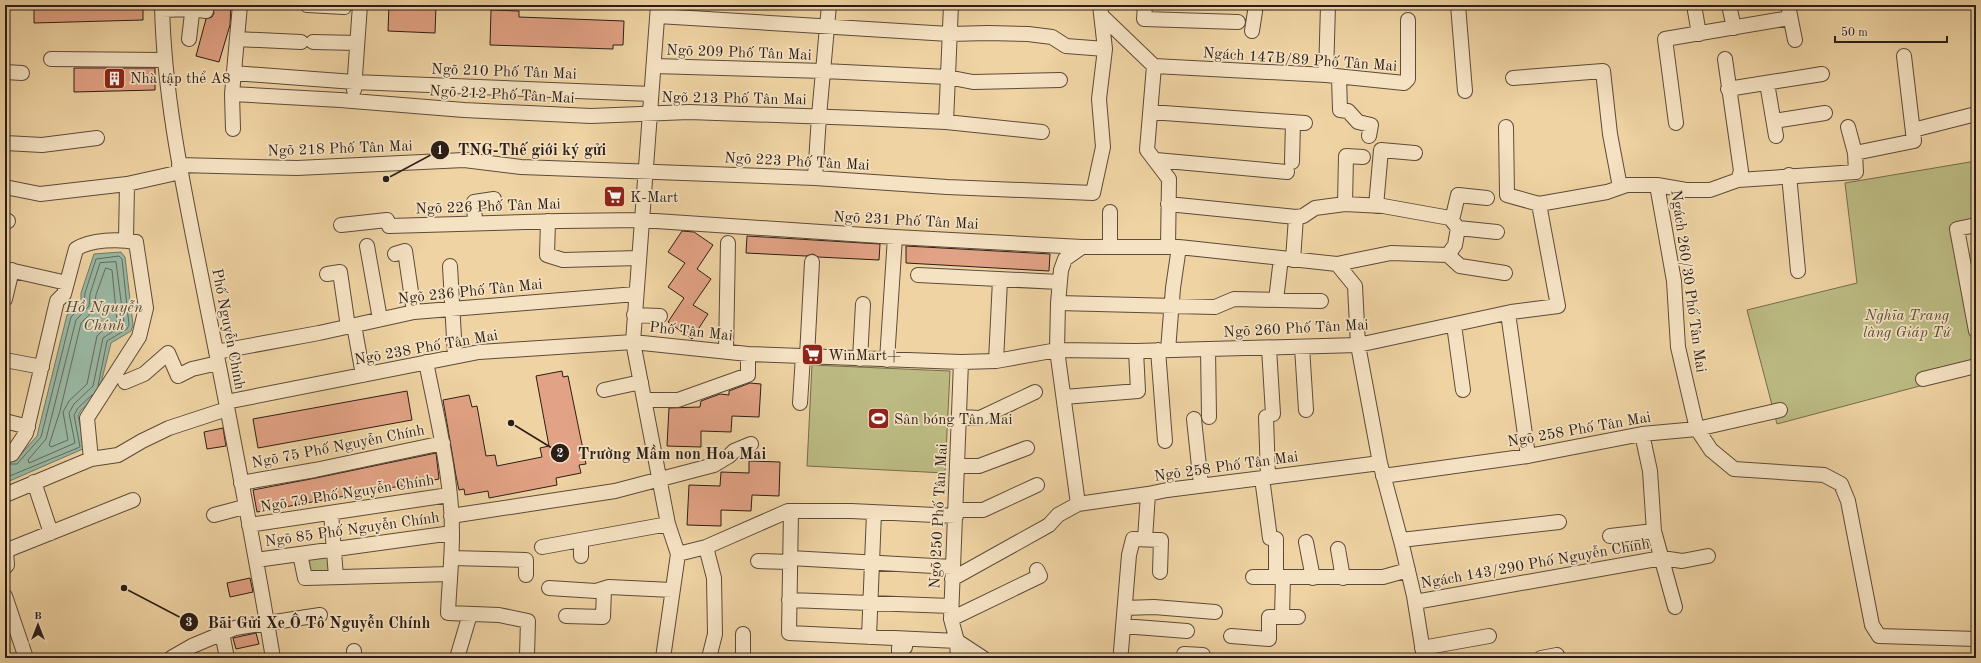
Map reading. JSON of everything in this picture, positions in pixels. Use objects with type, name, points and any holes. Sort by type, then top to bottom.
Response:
[{"type":"street","points":[[233,129],[232,94],[240,5]]},
{"type":"street","points":[[307,5],[344,8],[345,5]]},
{"type":"street","points":[[354,101],[360,5]]},
{"type":"street","points":[[816,178],[819,116],[829,5]]},
{"type":"street","points":[[946,122],[951,5]]},
{"type":"street","points":[[1145,5],[1144,19],[1238,22]]},
{"type":"street","points":[[1252,30],[1256,5]]},
{"type":"street","points":[[1328,5],[1333,76],[1340,110],[1348,111],[1358,122],[1371,125],[1369,136]]},
{"type":"street","points":[[1458,5],[1465,91]]},
{"type":"street","points":[[1694,5],[1699,34]]},
{"type":"street","points":[[1729,5],[1734,28]]},
{"type":"street","points":[[162,7],[197,8],[189,39]]},
{"type":"street","name":"Phố Nguyễn Chính","points":[[162,7],[164,60],[180,168],[227,405],[244,506],[256,560],[273,658]]},
{"type":"street","points":[[658,11],[827,27],[949,34],[1028,34],[1052,37],[1066,46],[1105,49],[1102,11]]},
{"type":"street","name":"Phố Tân Mai","points":[[658,11],[649,114],[633,342],[748,354],[961,362],[996,361],[1057,350]]},
{"type":"street","points":[[1102,11],[1154,66],[1147,150],[1169,179],[1168,204],[1174,247],[1171,307],[1163,350],[1166,441]]},
{"type":"street","points":[[1676,123],[1665,39],[1734,28],[1789,12],[1794,40]]},
{"type":"street","name":"Ngách 147B/89 Phố Tân Mai","points":[[1154,66],[1333,76],[1404,83],[1407,81],[1408,20]]},
{"type":"street","points":[[237,39],[357,43]]},
{"type":"street","name":"Ngõ 223 Phố Tân Mai","points":[[646,172],[816,178],[947,187],[1093,193],[1103,147],[1099,99],[1105,49]]},
{"type":"street","points":[[1855,153],[1914,140],[1904,56]]},
{"type":"street","points":[[51,59],[164,60]]},
{"type":"street","points":[[1725,59],[1728,90],[1741,171],[1738,180]]},
{"type":"street","name":"Ngõ 209 Phố Tân Mai","points":[[654,66],[824,71],[947,77],[973,82],[1060,80]]},
{"type":"street","points":[[1513,78],[1603,71],[1610,134],[1620,187]]},
{"type":"street","points":[[5,72],[22,73]]},
{"type":"street","name":"Ngõ 210 Phố Tân Mai","points":[[234,73],[354,82],[651,94]]},
{"type":"street","points":[[1728,90],[1822,74]]},
{"type":"street","points":[[1767,83],[1776,136]]},
{"type":"street","name":"Ngõ 212 Phố Tân Mai","points":[[232,94],[354,101],[464,110],[591,116],[649,114]]},
{"type":"street","name":"Ngõ 213 Phố Tân Mai","points":[[649,114],[689,112],[819,116],[946,122],[1042,132]]},
{"type":"street","points":[[1150,112],[1299,122],[1290,167],[1156,160]]},
{"type":"street","points":[[1774,121],[1824,113]]},
{"type":"street","points":[[1913,130],[1976,114]]},
{"type":"street","points":[[1506,127],[1507,195],[1538,204],[1607,192],[1627,185],[1657,185],[1686,190],[1710,190],[1738,180],[1856,172],[1855,153],[1848,127]]},
{"type":"street","points":[[5,143],[42,145],[97,138]]},
{"type":"street","points":[[1376,206],[1381,150],[1415,153]]},
{"type":"street","points":[[1345,204],[1346,156],[1363,157]]},
{"type":"street","name":"Ngõ 218 Phố Tân Mai","points":[[5,187],[40,194],[127,184],[180,168],[297,168],[464,160],[521,167],[646,172]]},
{"type":"street","points":[[1789,176],[1798,271]]},
{"type":"street","points":[[126,240],[127,184]]},
{"type":"street","name":"Ngách 260/30 Phố Tân Mai","points":[[1657,185],[1674,281],[1678,347],[1698,429],[1711,450],[1734,469],[1824,475],[1841,484],[1848,501],[1872,626],[1878,636],[1976,639]]},
{"type":"street","points":[[1487,198],[1458,195],[1453,216],[1455,245],[1448,254],[1460,266],[1506,273]]},
{"type":"street","points":[[475,223],[474,202],[494,199]]},
{"type":"street","points":[[1168,204],[1296,217],[1303,216],[1315,208],[1345,204],[1376,206],[1423,212],[1454,223],[1497,232]]},
{"type":"street","name":"Ngõ 260 Phố Tân Mai","points":[[1057,350],[1136,351],[1358,346],[1508,314],[1558,306],[1538,204]]},
{"type":"street","points":[[1110,212],[1110,247]]},
{"type":"street","points":[[1276,300],[1296,217]]},
{"type":"street","name":"Ngõ 226 Phố Tân Mai","points":[[341,224],[388,220],[389,226],[548,221],[641,220]]},
{"type":"street","name":"Ngõ 231 Phố Tân Mai","points":[[641,220],[895,237],[1082,247],[1174,247],[1337,264],[1391,253],[1448,254]]},
{"type":"street","points":[[548,221],[547,254],[563,260],[639,258]]},
{"type":"street","points":[[1976,226],[1957,230],[1976,331]]},
{"type":"street","points":[[887,360],[895,237]]},
{"type":"street","points":[[5,456],[12,454],[26,433],[57,301],[64,294],[76,249],[82,245],[126,240],[136,242],[146,308],[139,337],[87,418],[91,459]]},
{"type":"street","points":[[726,352],[728,243]]},
{"type":"street","points":[[366,246],[380,319]]},
{"type":"street","points":[[1078,504],[1057,350],[1059,282],[1065,260],[1082,247]]},
{"type":"street","points":[[395,254],[405,251],[414,312]]},
{"type":"street","points":[[800,403],[812,262]]},
{"type":"street","points":[[1337,264],[1355,286],[1358,346],[1381,469],[1408,570],[1423,653],[1489,636]]},
{"type":"street","points":[[450,266],[455,356]]},
{"type":"street","points":[[5,299],[8,269],[67,282]]},
{"type":"street","points":[[327,274],[340,272],[363,375]]},
{"type":"street","points":[[918,275],[1059,282]]},
{"type":"street","points":[[996,361],[1000,280]]},
{"type":"street","name":"Ngõ 236 Phố Tân Mai","points":[[125,382],[144,374],[168,353],[178,376],[217,358],[414,312],[453,307],[636,294]]},
{"type":"street","points":[[1058,303],[1215,307],[1234,299],[1321,301]]},
{"type":"street","points":[[860,359],[863,304]]},
{"type":"street","points":[[1508,314],[1528,456]]},
{"type":"street","points":[[634,315],[660,316]]},
{"type":"street","points":[[1454,325],[1463,390]]},
{"type":"street","points":[[633,342],[668,524],[678,554],[663,658]]},
{"type":"street","name":"Ngõ 238 Phố Tân Mai","points":[[5,495],[91,459],[118,455],[169,428],[227,405],[363,375],[492,350],[633,342]]},
{"type":"street","points":[[1302,347],[1306,410]]},
{"type":"street","points":[[1270,348],[1269,415],[1265,477],[1270,538],[1276,539],[1282,617]]},
{"type":"street","points":[[1208,349],[1210,417]]},
{"type":"street","points":[[1064,397],[1138,391],[1136,351]]},
{"type":"street","points":[[645,400],[678,400],[748,375],[748,354]]},
{"type":"street","points":[[5,360],[42,367]]},
{"type":"street","points":[[426,362],[443,443],[451,516],[452,533],[448,613],[499,615],[528,621],[527,655]]},
{"type":"street","name":"Ngõ 250 Phố Tân Mai","points":[[958,658],[957,641],[951,613],[961,362]]},
{"type":"street","points":[[1923,379],[1976,366]]},
{"type":"street","points":[[604,390],[641,382]]},
{"type":"street","points":[[960,417],[980,418],[1035,392]]},
{"type":"street","name":"Ngõ 258 Phố Tân Mai","points":[[952,573],[1049,525],[1058,515],[1078,504],[1265,477],[1381,469],[1528,456],[1642,434],[1698,429],[1780,410]]},
{"type":"street","points":[[1194,419],[1201,486]]},
{"type":"street","points":[[5,421],[28,427]]},
{"type":"street","name":"Ngách 143/290 Phố Nguyễn Chính","points":[[1642,434],[1650,471],[1654,531],[1675,607]]},
{"type":"street","name":"Ngõ 75 Phố Nguyễn Chính","points":[[241,483],[315,470],[443,443]]},
{"type":"street","points":[[451,516],[615,491],[714,465],[729,456],[734,451],[751,444]]},
{"type":"street","points":[[958,466],[979,466],[1028,448]]},
{"type":"street","points":[[34,482],[51,533]]},
{"type":"street","points":[[678,554],[706,547],[791,512],[851,511],[874,513],[956,513],[984,510],[1038,485]]},
{"type":"street","points":[[1146,540],[1148,494]]},
{"type":"street","name":"Ngõ 79 Phố Nguyễn Chính","points":[[249,525],[449,495]]},
{"type":"street","points":[[5,567],[8,565],[6,551],[133,500]]},
{"type":"street","points":[[214,515],[244,506]]},
{"type":"street","points":[[791,512],[789,633],[957,641],[983,658]]},
{"type":"street","points":[[331,513],[336,577]]},
{"type":"street","points":[[870,637],[874,513]]},
{"type":"street","points":[[1401,540],[1559,522]]},
{"type":"street","points":[[550,549],[581,540],[643,535],[668,524]]},
{"type":"street","points":[[1610,536],[1654,531]]},
{"type":"street","name":"Ngõ 85 Phố Nguyễn Chính","points":[[256,560],[452,533]]},
{"type":"street","points":[[581,540],[581,556]]},
{"type":"street","points":[[1121,651],[1129,555],[1133,540],[1161,540],[1160,572]]},
{"type":"street","points":[[1306,542],[1314,578]]},
{"type":"street","points":[[706,547],[714,585],[715,634],[709,658]]},
{"type":"street","points":[[1337,549],[1343,578]]},
{"type":"street","points":[[300,554],[305,578],[336,577],[394,581],[425,579],[450,574]]},
{"type":"street","name":"Ngách 143/290 Phố Nguyễn Chính","points":[[1415,602],[1662,558],[1682,561],[1708,556]]},
{"type":"street","points":[[451,558],[526,560],[526,575]]},
{"type":"street","points":[[758,561],[790,560],[872,562],[952,573]]},
{"type":"street","points":[[789,600],[871,603],[951,613],[1040,576],[1037,570]]},
{"type":"street","points":[[1252,577],[1383,577],[1408,570]]},
{"type":"street","points":[[549,588],[596,591],[609,587],[672,590]]},
{"type":"street","points":[[566,616],[603,617],[604,588]]},
{"type":"street","points":[[5,596],[7,612],[22,657]]},
{"type":"street","points":[[1125,608],[1154,607],[1215,612]]},
{"type":"street","points":[[457,658],[470,614]]},
{"type":"street","points":[[174,657],[192,646],[235,628],[320,615]]},
{"type":"street","points":[[1231,636],[1269,639],[1269,617],[1298,617]]},
{"type":"street","points":[[1123,626],[1187,631]]},
{"type":"street","points":[[222,633],[227,658]]},
{"type":"street","points":[[743,634],[743,658]]},
{"type":"street","points":[[898,658],[898,648],[905,647],[906,639]]},
{"type":"street","points":[[1184,654],[1203,655],[1202,658]]},
{"type":"street","points":[[1542,658],[1557,655]]},
{"type":"green space","name":"Nghĩa Trang làng Giáp Tứ","points":[[1976,161],[1976,223],[1956,228],[1976,348],[1976,371],[1777,424],[1747,310],[1857,283],[1845,183]]},
{"type":"green space","name":"Sân bóng Tân Mai","points":[[812,365],[950,371],[945,473],[807,466]]},
{"type":"green space","points":[[330,552],[333,575],[308,576],[305,556]]},
{"type":"water","name":"Hồ Nguyễn Chính","points":[[121,252],[125,257],[133,325],[131,331],[111,343],[102,379],[102,390],[81,410],[78,416],[85,448],[5,483],[5,460],[15,461],[37,436],[67,315],[81,303],[81,293],[94,254]]},
{"type":"building","points":[[34,5],[143,5],[143,20],[34,23]]},
{"type":"building","points":[[212,5],[231,5],[230,25],[219,62],[196,56],[206,19],[212,17],[214,13]]},
{"type":"building","points":[[389,5],[436,5],[435,33],[388,31]]},
{"type":"building","points":[[491,10],[519,11],[519,17],[624,21],[623,45],[613,45],[613,49],[490,45]]},
{"type":"building","name":"Nhà tập thể A8","points":[[74,68],[155,68],[155,90],[74,92]]},
{"type":"building","points":[[682,231],[694,232],[713,245],[697,269],[711,279],[693,305],[708,314],[692,339],[668,322],[684,298],[668,287],[685,263],[668,252]]},
{"type":"building","points":[[747,236],[880,244],[879,260],[818,257],[813,254],[806,256],[746,253]]},
{"type":"building","points":[[906,246],[1050,254],[1049,271],[906,263]]},
{"type":"building","points":[[562,371],[563,377],[568,376],[586,464],[579,465],[581,473],[556,478],[557,485],[489,498],[488,491],[465,495],[464,489],[459,490],[443,400],[469,395],[472,407],[477,406],[486,456],[495,455],[497,466],[542,457],[540,448],[549,446],[536,376]]},
{"type":"building","points":[[750,383],[761,384],[759,417],[732,416],[731,432],[701,431],[701,447],[667,446],[669,408],[700,407],[701,401],[720,394],[729,395],[729,391]]},
{"type":"building","points":[[407,391],[412,420],[258,448],[253,419]]},
{"type":"building","points":[[223,428],[226,446],[207,449],[204,432]]},
{"type":"building","points":[[436,453],[439,479],[257,512],[253,490]]},
{"type":"building","points":[[749,461],[780,462],[779,496],[752,495],[751,511],[721,510],[721,526],[687,525],[689,485],[720,486],[721,472],[749,473]]},
{"type":"building","points":[[250,578],[253,592],[230,597],[227,583]]},
{"type":"building","points":[[256,633],[259,644],[236,649],[233,638]]},
{"type":"place","name":"Nhà tập thể A8","points":[[114,78]]},
{"type":"place","name":"TNG-Thế giới ký gửi","points":[[386,179]]},
{"type":"place","name":"K-Mart","points":[[615,197]]},
{"type":"place","name":"WinMart+","points":[[812,355]]},
{"type":"place","name":"Sân bóng Tân Mai","points":[[878,419]]},
{"type":"place","name":"Trường Mầm non Hoa Mai","points":[[511,423]]},
{"type":"place","name":"Bãi Gửi Xe Ô Tô Nguyễn Chính","points":[[124,588]]}]
